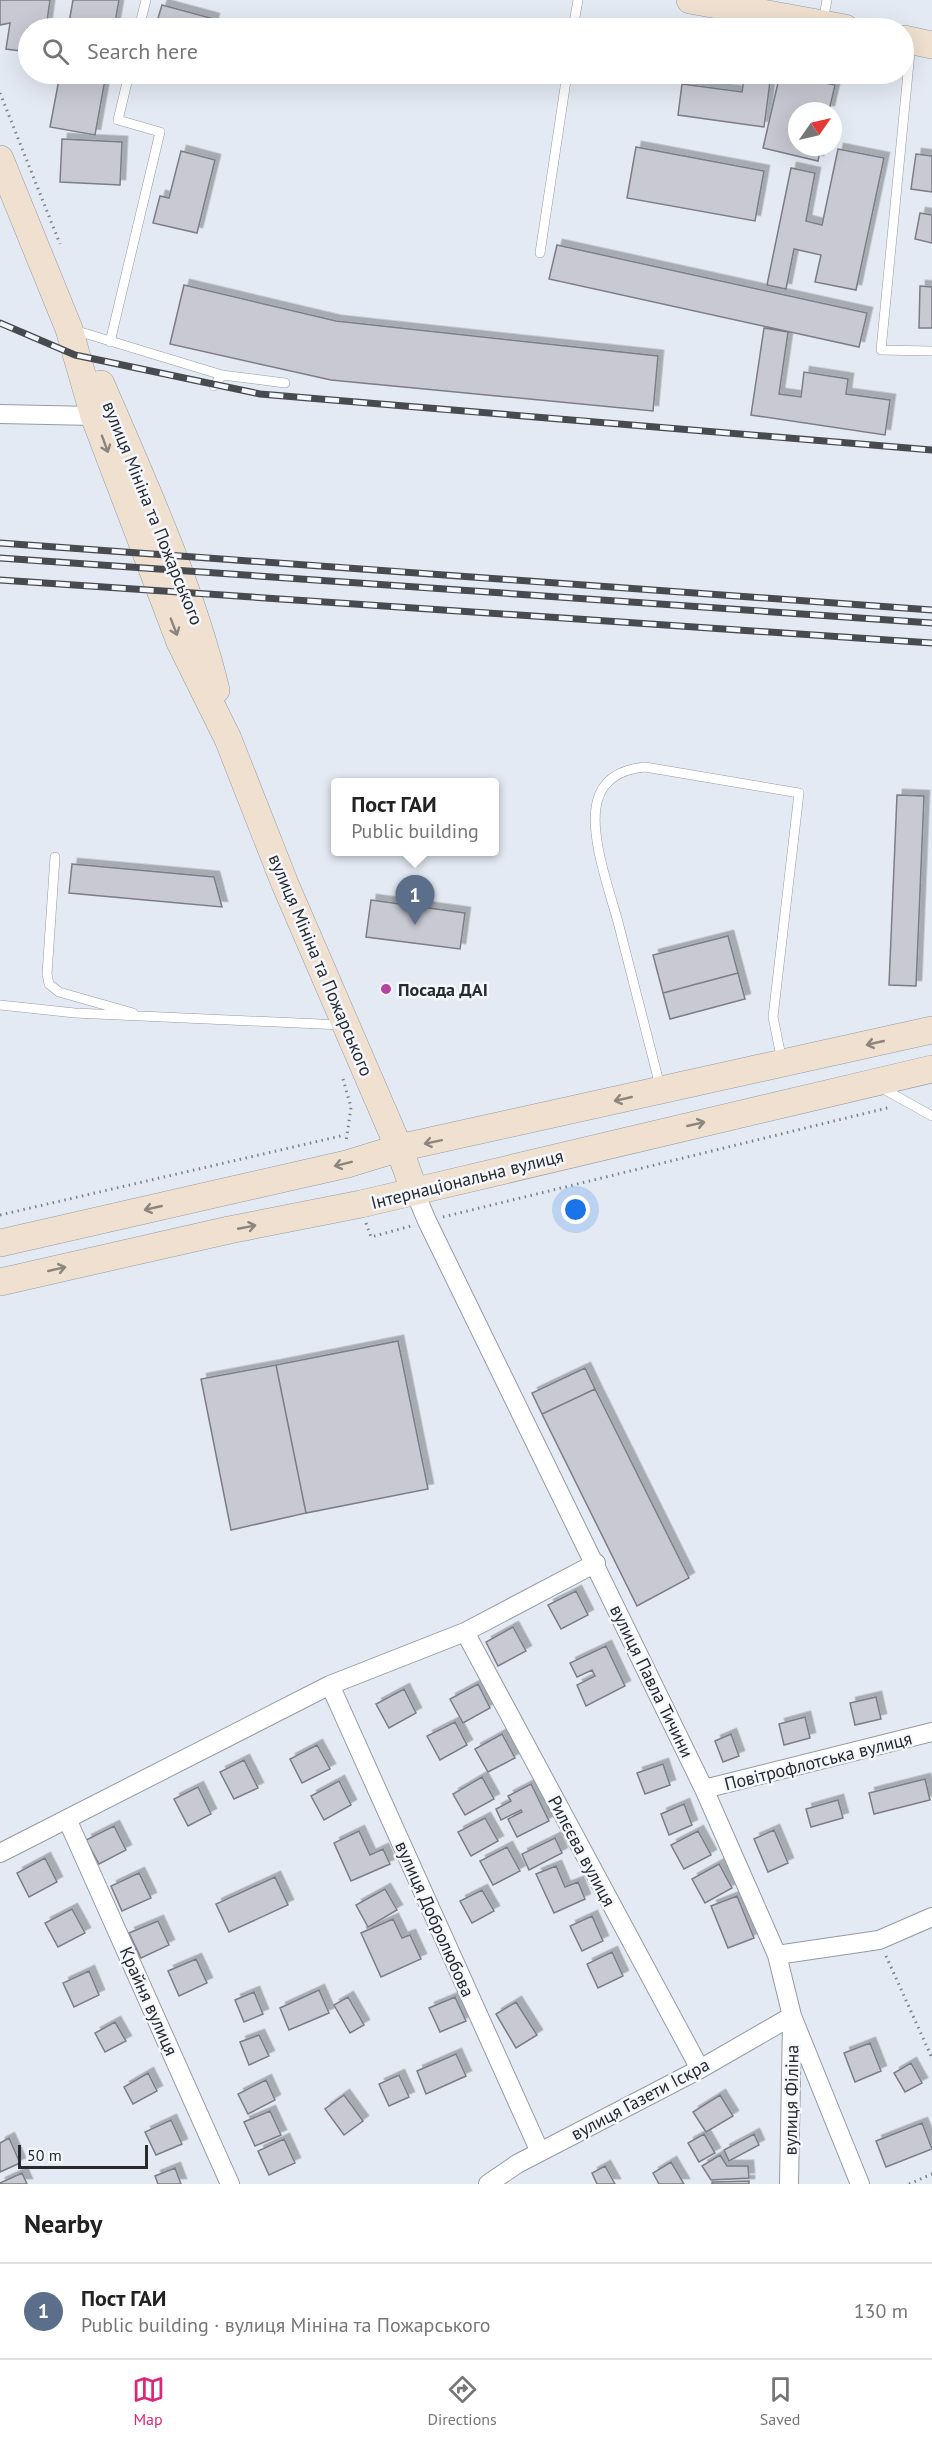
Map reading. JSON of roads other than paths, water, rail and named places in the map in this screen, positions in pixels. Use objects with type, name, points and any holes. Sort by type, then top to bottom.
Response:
[{"type":"main road","points":[[690,0],[831,18]]},
{"type":"main road","name":"вулиця Мініна та Пожарського","points":[[0,159],[69,329],[94,416],[180,642],[228,739],[345,1025],[399,1148],[414,1190]]},
{"type":"main road","name":"вулиця Мініна та Пожарського","points":[[69,329],[89,358],[156,511],[204,640],[228,739]]},
{"type":"main road","points":[[0,1242],[347,1164],[399,1148],[932,1030]]},
{"type":"main road","name":"Інтернаціональна вулиця","points":[[0,1282],[229,1230],[361,1204],[932,1069]]},
{"type":"street","points":[[0,414],[94,416]]},
{"type":"street","name":"вулиця Павла Тичини","points":[[414,1190],[427,1221],[596,1563],[704,1789],[777,1955],[792,2016],[860,2184]]},
{"type":"street","points":[[0,1853],[330,1685],[465,1632],[596,1563]]},
{"type":"street","name":"Рилєєва вулиця","points":[[465,1632],[700,2069]]},
{"type":"street","name":"вулиця Добролюбова","points":[[330,1685],[540,2152]]},
{"type":"street","name":"Повітрофлотська вулиця","points":[[704,1789],[932,1732]]},
{"type":"street","name":"Крайня вулиця","points":[[67,1819],[230,2184]]},
{"type":"street","points":[[777,1955],[879,1940],[932,1917]]},
{"type":"street","name":"вулиця Газети Іскра","points":[[488,2184],[517,2164],[700,2069],[792,2016]]},
{"type":"street","name":"вулиця Філіна","points":[[789,2184],[792,2016]]},
{"type":"street","points":[[517,2164],[517,2184]]},
{"type":"lane","points":[[142,18],[146,0]]},
{"type":"lane","points":[[575,18],[578,0]]},
{"type":"lane","points":[[110,342],[160,132],[118,120],[127,84]]},
{"type":"lane","points":[[540,253],[565,84]]},
{"type":"lane","points":[[910,84],[880,350],[932,351]]},
{"type":"lane","points":[[69,329],[222,375],[285,383]]},
{"type":"lane","points":[[214,386],[222,375]]},
{"type":"lane","points":[[661,1091],[600,855],[595,815],[598,799],[609,780],[620,772],[632,768],[645,767],[799,793],[773,1017],[782,1064]]},
{"type":"lane","points":[[55,857],[47,974],[50,984],[59,992],[151,1018]]},
{"type":"lane","points":[[0,1005],[48,1012],[151,1018],[345,1025]]},
{"type":"lane","points":[[873,1083],[932,1116]]},
{"type":"railway","points":[[0,323],[75,355],[260,394],[932,450]]},
{"type":"railway","points":[[0,543],[932,610]]},
{"type":"railway","points":[[0,558],[932,623]]},
{"type":"railway","points":[[0,580],[932,643]]},
{"type":"place","name":"Пост ГАИ","points":[[415,925]]},
{"type":"place","name":"Посада ДАІ","points":[[386,989]]}]
